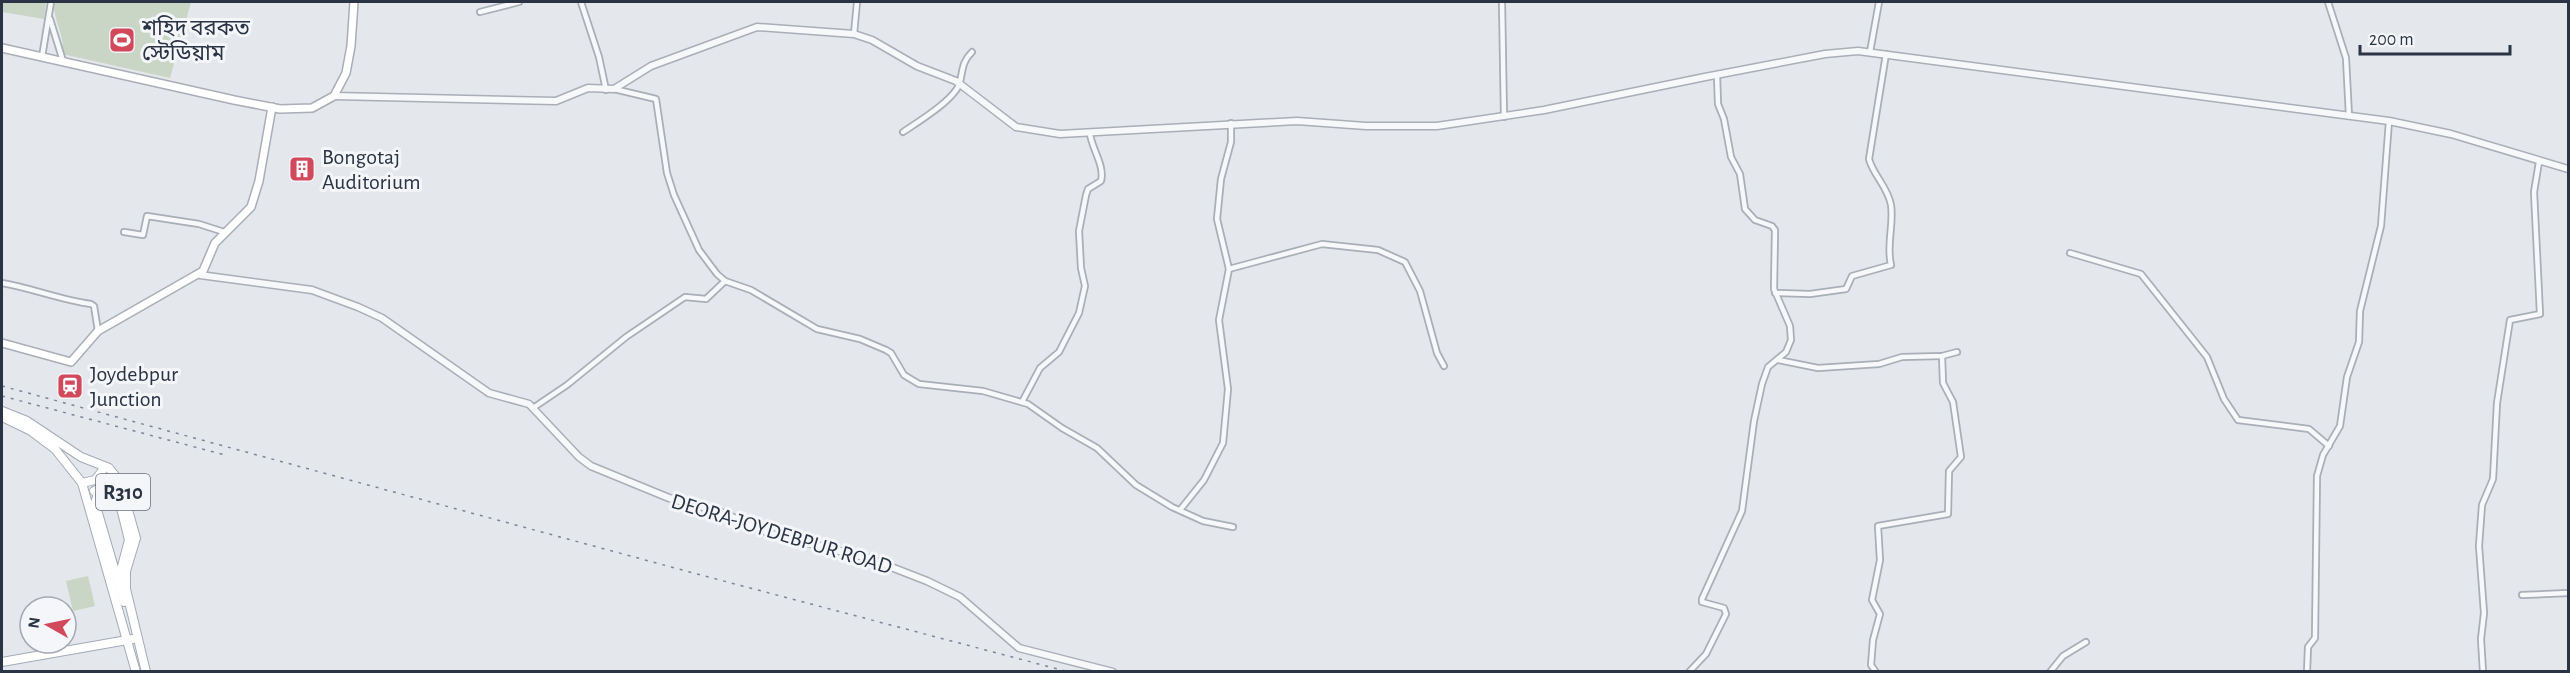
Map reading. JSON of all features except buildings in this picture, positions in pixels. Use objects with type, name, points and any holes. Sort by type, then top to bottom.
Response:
[{"type":"main road","points":[[2,48],[272,107],[312,108],[334,96],[348,64],[354,2]]},
{"type":"main road","points":[[2,343],[70,362],[98,331],[200,275],[210,249],[224,232],[244,216],[256,194],[272,107]]},
{"type":"main road","name":"R310","points":[[2,411],[27,421],[81,456],[114,473],[123,491],[136,538],[125,579],[136,672]]},
{"type":"main road","name":"R310","points":[[2,417],[31,431],[55,449],[82,483],[144,672]]},
{"type":"main road","points":[[82,483],[95,480],[103,471],[102,466]]},
{"type":"main road","points":[[89,504],[93,493],[101,486],[112,485],[123,491]]},
{"type":"main road","points":[[2,663],[133,639],[95,503],[98,494],[103,491],[118,496],[129,534],[118,581]]},
{"type":"main road","points":[[108,547],[117,550],[128,546]]},
{"type":"street","points":[[42,57],[51,2]]},
{"type":"street","points":[[480,12],[519,2]]},
{"type":"street","points":[[581,2],[599,57],[606,90]]},
{"type":"street","points":[[854,34],[857,2]]},
{"type":"street","points":[[1502,2],[1504,117]]},
{"type":"street","points":[[1870,52],[1879,2]]},
{"type":"street","points":[[2328,2],[2346,58],[2349,116]]},
{"type":"street","points":[[49,16],[63,61]]},
{"type":"street","points":[[615,89],[651,66],[757,27],[854,34],[872,40],[917,66],[947,76],[1016,127],[1039,132],[1090,134],[1231,123],[1296,121],[1437,126],[1504,117],[1833,53],[1870,52],[2389,121],[2451,134],[2538,162],[2568,169]]},
{"type":"street","points":[[903,132],[940,108],[960,84],[961,69],[972,52]]},
{"type":"street","points":[[1775,293],[1810,294],[1846,289],[1852,276],[1891,265],[1888,256],[1892,206],[1887,191],[1869,159],[1886,54]]},
{"type":"street","points":[[1689,672],[1706,654],[1726,614],[1724,608],[1702,602],[1702,599],[1742,511],[1752,432],[1762,384],[1768,367],[1786,352],[1791,340],[1790,326],[1775,293],[1775,230],[1772,226],[1755,220],[1745,209],[1741,199],[1740,174],[1731,157],[1724,119],[1718,104],[1717,75]]},
{"type":"street","points":[[334,96],[556,101],[588,88],[615,89],[656,99],[667,173],[681,214],[699,250],[725,281],[751,290],[817,329],[860,339],[886,350],[891,353],[904,375],[919,384],[983,391],[1023,402],[1097,448],[1136,485],[1203,520],[1233,527]]},
{"type":"street","points":[[2307,672],[2308,647],[2315,638],[2317,476],[2340,426],[2344,413],[2347,376],[2359,342],[2360,310],[2381,226],[2389,121]]},
{"type":"street","points":[[1180,510],[1203,480],[1223,443],[1228,388],[1219,320],[1229,269],[1217,219],[1221,179],[1231,142],[1231,123]]},
{"type":"street","points":[[1023,402],[1040,368],[1059,352],[1079,313],[1085,286],[1081,268],[1079,231],[1088,189],[1101,181],[1103,172],[1092,146],[1090,134]]},
{"type":"street","points":[[2483,672],[2481,639],[2484,613],[2479,546],[2482,506],[2493,479],[2497,403],[2510,320],[2540,314],[2534,192],[2538,162]]},
{"type":"street","points":[[124,232],[143,235],[147,216],[199,224],[224,232]]},
{"type":"street","points":[[1229,269],[1322,244],[1378,250],[1405,262],[1420,291],[1437,353],[1444,366]]},
{"type":"street","points":[[2070,253],[2141,274],[2207,357],[2224,399],[2238,420],[2308,429],[2329,446]]},
{"type":"street","name":"DEORA-JOYDEBPUR ROAD","points":[[200,275],[290,286],[346,302],[382,318],[494,395],[519,400],[533,408],[579,457],[597,469],[669,498],[718,511],[771,534],[868,558],[927,581],[960,597],[1024,651],[1113,672]]},
{"type":"street","points":[[533,408],[567,385],[626,337],[685,297],[706,299],[725,281]]},
{"type":"street","points":[[2,283],[27,287],[46,296],[91,304],[94,306],[98,331]]},
{"type":"street","points":[[1779,360],[1818,368],[1879,364],[1902,357],[1941,356],[1957,352]]},
{"type":"street","points":[[1876,672],[1871,665],[1872,648],[1880,614],[1872,600],[1880,560],[1878,526],[1948,514],[1949,471],[1961,457],[1953,402],[1943,383],[1941,356]]},
{"type":"street","points":[[2522,595],[2568,593]]},
{"type":"street","points":[[2050,672],[2063,656],[2086,642]]},
{"type":"green space","points":[[2,2],[46,2],[44,19],[2,12]]},
{"type":"green space","name":"শহিদ বরকত স্টেডিয়াম","points":[[54,2],[191,2],[170,78],[62,54],[63,47]]},
{"type":"green space","points":[[88,576],[95,606],[78,610],[78,595],[69,595],[66,581]]},
{"type":"railway","points":[[2,386],[1069,672]]},
{"type":"railway","points":[[2,396],[225,455]]},
{"type":"place","name":"শহিদ বরকত স্টেডিয়াম","points":[[122,40]]},
{"type":"place","name":"Bongotaj Auditorium","points":[[302,169]]},
{"type":"place","name":"Joydebpur Junction","points":[[70,386]]}]
